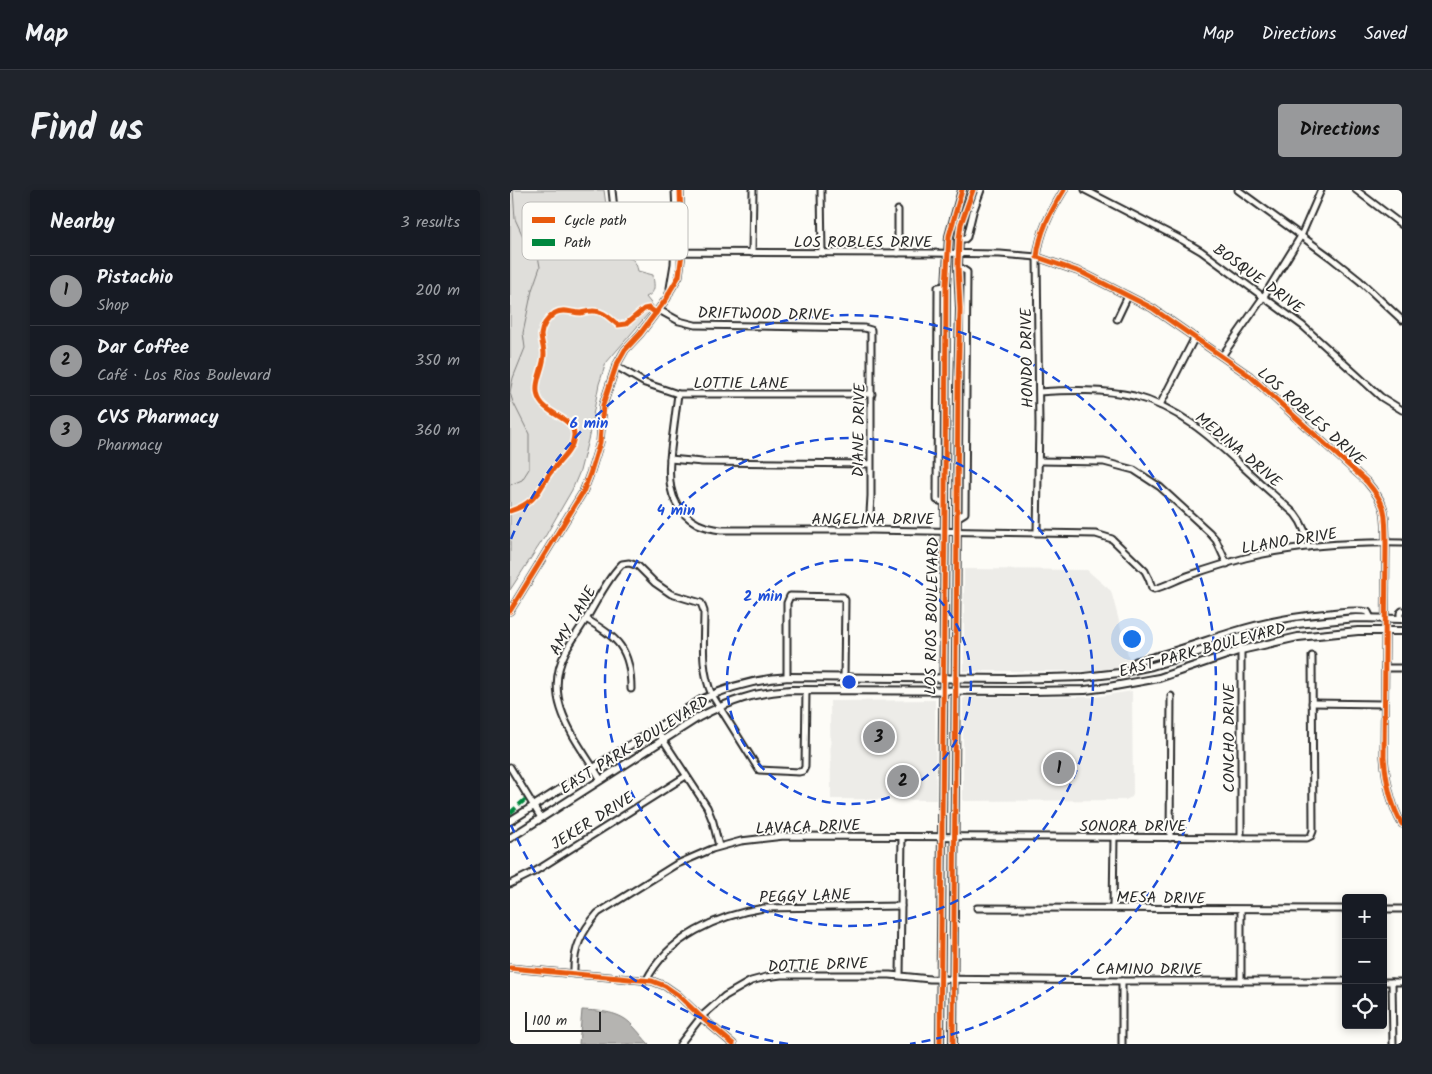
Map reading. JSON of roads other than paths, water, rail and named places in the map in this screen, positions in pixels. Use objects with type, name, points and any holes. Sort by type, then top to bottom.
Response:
[{"type":"main road","name":"LOS RIOS BOULEVARD","points":[[940,1044],[946,286],[949,236],[962,190]]},
{"type":"main road","name":"LOS RIOS BOULEVARD","points":[[953,1044],[960,310],[958,254],[961,224],[973,190]]},
{"type":"main road","points":[[944,595],[956,597]]},
{"type":"main road","name":"EAST PARK BOULEVARD","points":[[510,821],[712,695],[745,683],[787,677],[1011,679],[1084,677],[1135,670],[1177,659],[1238,638],[1297,624],[1324,620],[1401,619]]},
{"type":"main road","name":"EAST PARK BOULEVARD","points":[[510,838],[698,717],[720,706],[767,692],[806,690],[1085,690],[1159,678],[1241,650],[1269,643],[1308,636],[1358,631],[1402,631]]},
{"type":"main road","points":[[1084,677],[1085,690]]},
{"type":"main road","points":[[844,678],[844,690]]},
{"type":"main road","points":[[942,776],[955,776]]},
{"type":"street","points":[[752,253],[753,190]]},
{"type":"street","points":[[821,190],[822,253]]},
{"type":"street","name":"LOS RIOS BOULEVARD","points":[[959,239],[967,237],[981,190]]},
{"type":"street","name":"HONDO DRIVE","points":[[1037,532],[1039,392],[1037,257],[1046,222],[1064,190]]},
{"type":"street","name":"BOSQUE DRIVE","points":[[1085,190],[1184,240],[1303,326],[1381,397],[1402,410]]},
{"type":"street","points":[[1238,190],[1330,257],[1360,281],[1402,320]]},
{"type":"street","points":[[1222,356],[1264,296],[1301,236],[1321,190]]},
{"type":"street","points":[[1356,190],[1402,225]]},
{"type":"street","points":[[898,210],[898,253]]},
{"type":"street","name":"LOS ROBLES DRIVE","points":[[688,253],[1000,254],[1037,257],[1083,273],[1152,308],[1256,381],[1367,482],[1383,504],[1386,542],[1384,704],[1386,780],[1397,816],[1402,824]]},
{"type":"street","points":[[670,291],[673,260]]},
{"type":"street","points":[[510,611],[583,492],[600,442],[603,405],[616,366],[625,350],[667,298],[679,276],[681,260]]},
{"type":"street","points":[[1117,319],[1128,296]]},
{"type":"street","name":"DRIFTWOOD DRIVE","points":[[659,310],[679,321],[695,325],[864,328],[871,330]]},
{"type":"street","name":"DIANE DRIVE","points":[[869,530],[871,496],[871,330]]},
{"type":"street","points":[[1160,405],[1195,337]]},
{"type":"street","name":"LOTTIE LANE","points":[[616,366],[645,383],[678,394],[872,394]]},
{"type":"street","name":"MEDINA DRIVE","points":[[1039,392],[1117,393],[1136,397],[1160,405],[1195,425],[1295,514],[1301,521],[1308,540],[1308,547]]},
{"type":"street","points":[[678,394],[670,459],[702,462],[870,464]]},
{"type":"street","name":"ANGELINA DRIVE","points":[[670,459],[669,475],[671,487],[674,498],[681,509],[688,517],[699,524],[721,530],[869,530],[1096,534],[1112,540],[1145,571],[1154,589]]},
{"type":"street","points":[[1039,461],[1104,462],[1134,470],[1160,486],[1216,540],[1227,564]]},
{"type":"street","name":"LLANO DRIVE","points":[[1154,589],[1244,558],[1276,551],[1346,543],[1402,543]]},
{"type":"street","name":"AMY LANE","points":[[601,780],[565,721],[560,709],[557,695],[559,670],[563,656],[622,564],[629,562],[642,569],[655,583],[671,594],[699,602],[703,605],[704,670],[712,695]]},
{"type":"street","points":[[787,677],[787,603],[790,596],[843,597],[845,600],[844,678]]},
{"type":"street","name":"EAST PARK BOULEVARD","points":[[1401,619],[1400,613],[1402,611]]},
{"type":"street","name":"EAST PARK BOULEVARD","points":[[1135,670],[1134,663],[1136,661],[1181,650],[1231,632],[1261,624],[1349,612],[1368,612],[1371,618]]},
{"type":"street","points":[[586,619],[608,632],[621,647],[629,668],[631,689]]},
{"type":"street","name":"CONCHO DRIVE","points":[[1238,638],[1241,650],[1241,838]]},
{"type":"street","points":[[1312,656],[1312,703],[1384,704]]},
{"type":"street","points":[[1385,668],[1402,668]]},
{"type":"street","points":[[712,695],[759,770],[804,771],[806,690]]},
{"type":"street","points":[[1170,696],[1170,838]]},
{"type":"street","name":"SONORA DRIVE","points":[[954,836],[1306,838],[1311,836],[1312,831],[1312,703]]},
{"type":"street","points":[[656,729],[707,807],[719,846]]},
{"type":"street","points":[[510,767],[541,818]]},
{"type":"street","name":"JEKER DRIVE","points":[[510,884],[534,872],[686,776]]},
{"type":"street","name":"LAVACA DRIVE","points":[[574,974],[574,962],[580,939],[590,922],[598,914],[675,866],[719,846],[761,838],[784,836],[954,836]]},
{"type":"street","points":[[900,975],[902,837]]},
{"type":"street","points":[[1113,908],[1114,837]]},
{"type":"street","name":"PEGGY LANE","points":[[646,981],[661,959],[676,945],[707,924],[726,916],[764,908],[901,906]]},
{"type":"street","name":"MESA DRIVE","points":[[977,908],[1342,910]]},
{"type":"street","points":[[1387,909],[1402,909]]},
{"type":"street","points":[[1241,910],[1241,981]]},
{"type":"street","points":[[510,968],[652,981],[678,994],[701,1017],[733,1044]]},
{"type":"street","name":"DOTTIE DRIVE","points":[[680,1044],[701,1017],[719,1000],[751,980],[781,975],[900,975],[914,978],[953,979]]},
{"type":"street","name":"CAMINO DRIVE","points":[[953,979],[1342,981]]},
{"type":"street","points":[[1122,981],[1122,1044]]},
{"type":"street","points":[[1387,982],[1402,982]]},
{"type":"street","points":[[1392,982],[1394,1044]]},
{"type":"waterway","points":[[513,190],[515,219],[522,234]]},
{"type":"waterway","points":[[510,392],[513,378],[525,348],[523,333],[532,290],[540,267],[539,260]]},
{"type":"waterway","points":[[510,393],[529,434],[529,469],[522,480],[510,485]]},
{"type":"place","name":"CVS Pharmacy","points":[[879,737]]},
{"type":"place","name":"Pistachio","points":[[1059,768]]},
{"type":"place","name":"Dar Coffee","points":[[903,781]]}]
